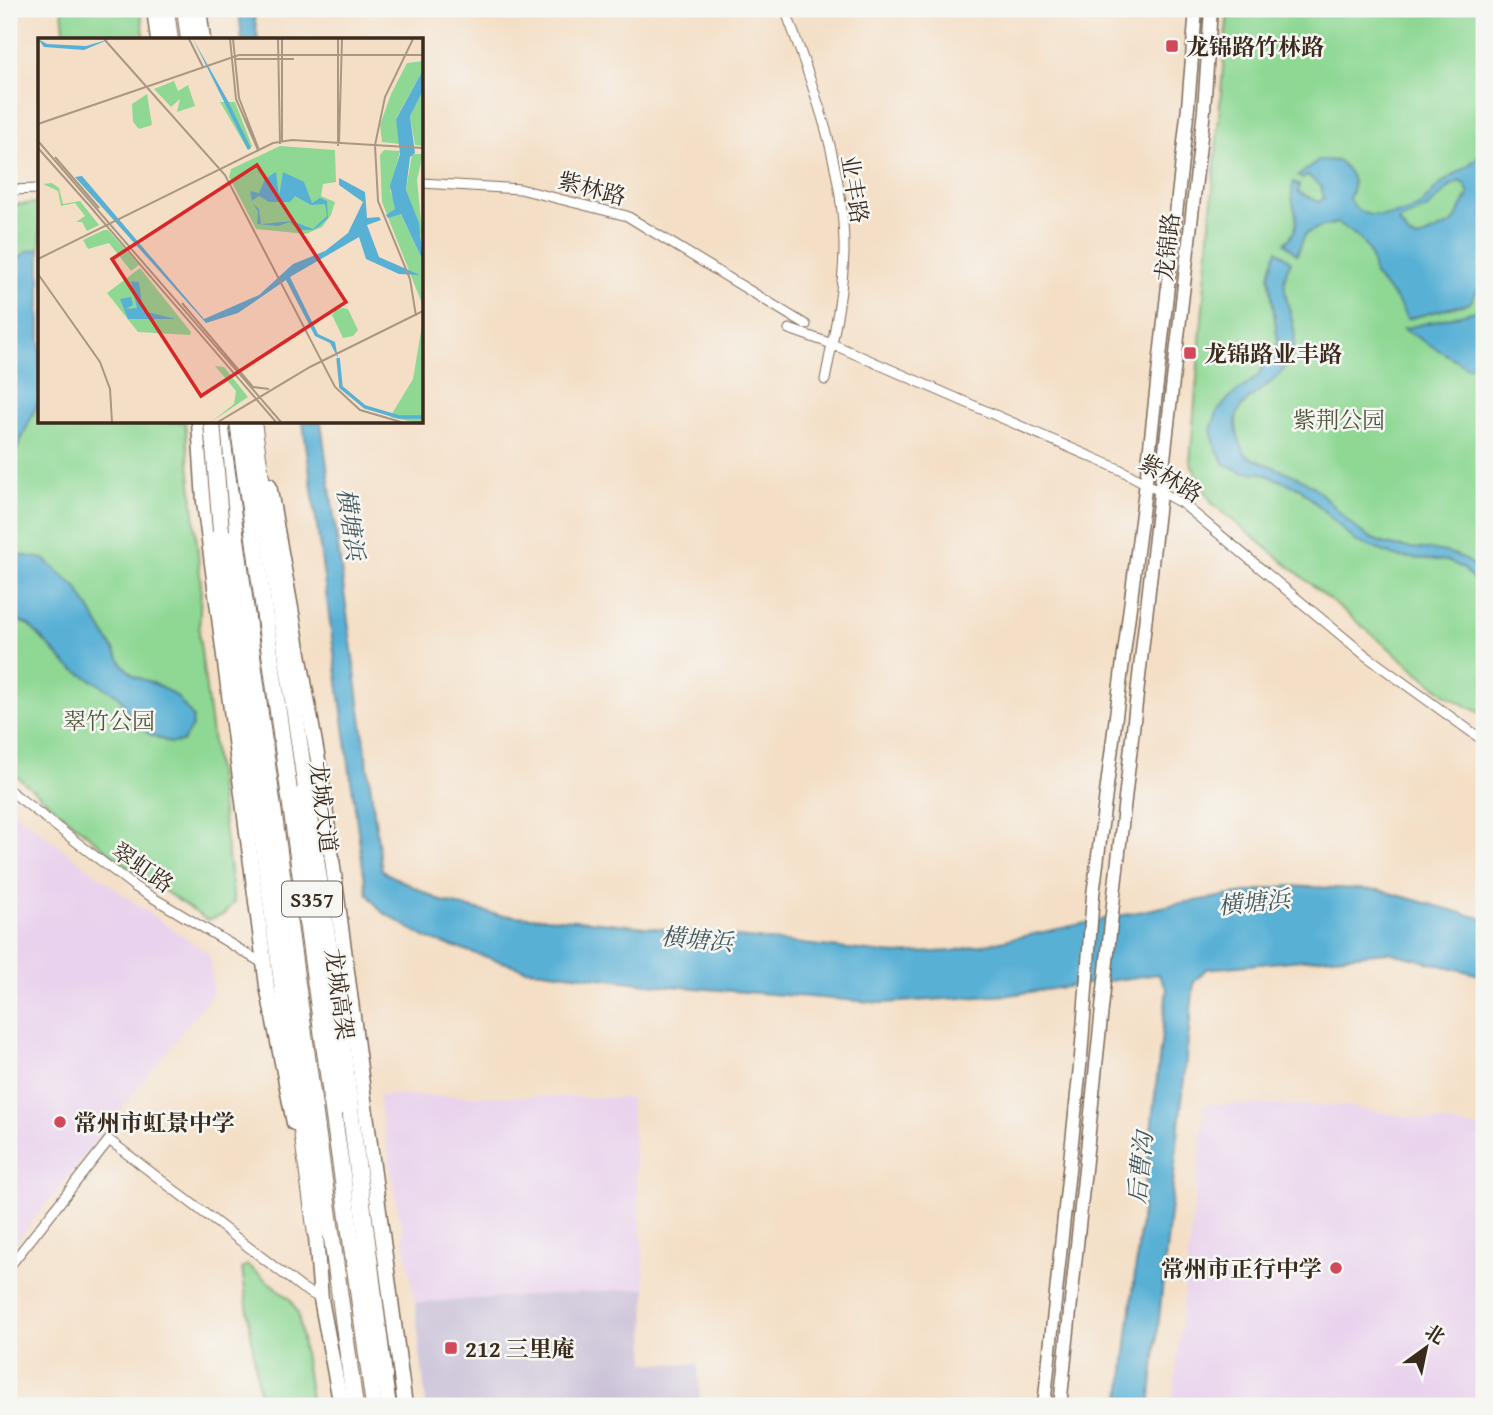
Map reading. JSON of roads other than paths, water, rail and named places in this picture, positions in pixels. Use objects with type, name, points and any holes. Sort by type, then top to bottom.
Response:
[{"type":"highway","points":[[166,9],[170,38]]},
{"type":"highway","points":[[185,9],[188,38]]},
{"type":"highway","points":[[211,424],[220,531],[316,1234]]},
{"type":"highway","name":"龙城高架","points":[[220,424],[355,1406]]},
{"type":"highway","name":"龙城高架","points":[[238,424],[374,1406]]},
{"type":"highway","points":[[256,424],[384,1375]]},
{"type":"main road","points":[[154,9],[158,38]]},
{"type":"main road","points":[[198,9],[203,38]]},
{"type":"main road","name":"龙锦路","points":[[1044,1406],[1093,895],[1146,482],[1188,107],[1196,9]]},
{"type":"main road","name":"龙锦路","points":[[1060,1406],[1114,895],[1204,110],[1211,9]]},
{"type":"main road","points":[[198,424],[204,502],[264,964],[316,1234]]},
{"type":"main road","name":"S357","points":[[211,424],[297,1018],[321,1299],[341,1406]]},
{"type":"main road","name":"龙城大道","points":[[245,424],[292,737],[323,977],[389,1406]]},
{"type":"main road","points":[[256,424],[321,777],[405,1406]]},
{"type":"street","name":"业丰路","points":[[785,9],[827,137],[841,199],[844,253],[825,380]]},
{"type":"street","name":"紫林路","points":[[424,183],[520,189],[627,216],[806,325]]},
{"type":"street","points":[[9,190],[38,189]]},
{"type":"street","name":"紫林路","points":[[789,329],[832,344],[1146,482],[1183,504],[1365,655],[1484,741]]},
{"type":"street","name":"翠虹路","points":[[9,790],[135,887],[264,964]]},
{"type":"street","points":[[9,1267],[109,1140],[302,1288],[321,1299]]},
{"type":"water","points":[[239,9],[253,9],[258,38],[242,38]]},
{"type":"water","points":[[1484,150],[1484,280],[1470,303],[1407,319],[1397,300],[1374,275],[1371,257],[1364,244],[1338,223],[1305,234],[1297,255],[1285,243],[1296,227],[1292,198],[1294,182],[1299,185],[1298,192],[1319,202],[1324,198],[1321,186],[1308,176],[1302,179],[1298,176],[1320,160],[1339,161],[1352,178],[1353,187],[1349,198],[1354,206],[1379,216],[1417,207],[1438,187]],"holes":[[[1460,181],[1469,194],[1453,223],[1418,239],[1410,237],[1399,222],[1402,219],[1428,208],[1452,185]]]},
{"type":"water","points":[[38,250],[38,402],[14,456],[9,477],[12,312],[9,273],[15,262],[26,252]]},
{"type":"water","points":[[1277,250],[1291,262],[1285,284],[1295,339],[1293,351],[1285,367],[1274,380],[1241,407],[1236,418],[1237,434],[1246,455],[1310,484],[1354,526],[1371,538],[1401,547],[1446,552],[1473,565],[1484,578],[1484,633],[1478,585],[1463,568],[1447,561],[1398,557],[1355,541],[1300,488],[1261,473],[1242,472],[1225,464],[1216,449],[1211,430],[1217,412],[1229,398],[1257,377],[1278,342],[1269,276]]},
{"type":"water","points":[[1484,309],[1484,364],[1475,358],[1469,368],[1403,329]]},
{"type":"water","name":"横塘浜","points":[[303,424],[321,424],[382,871],[441,901],[499,915],[590,921],[895,954],[953,951],[1176,904],[1288,886],[1379,890],[1484,919],[1484,976],[1388,952],[1206,969],[1194,982],[1150,1406],[1120,1406],[1167,989],[1158,974],[1009,995],[883,1003],[657,985],[525,969],[426,938],[381,911],[367,893]]},
{"type":"water","points":[[9,553],[44,559],[77,588],[123,665],[134,676],[160,686],[177,697],[193,717],[192,727],[182,742],[170,743],[149,734],[134,722],[119,696],[68,666],[29,625],[9,617]]},
{"type":"place","name":"龙锦路竹林路","points":[[1172,46]]},
{"type":"place","name":"龙锦路业丰路","points":[[1190,353]]},
{"type":"place","name":"常州市虹景中学","points":[[60,1122]]},
{"type":"place","name":"常州市正行中学","points":[[1336,1268]]},
{"type":"place","name":"212 三里庵","points":[[451,1348]]},
{"type":"park label","name":"紫荆公园","points":[[1339,419]]},
{"type":"park label","name":"翠竹公园","points":[[109,720]]},
{"type":"water label","name":"后曹沟","points":[[1140,1168]]}]
